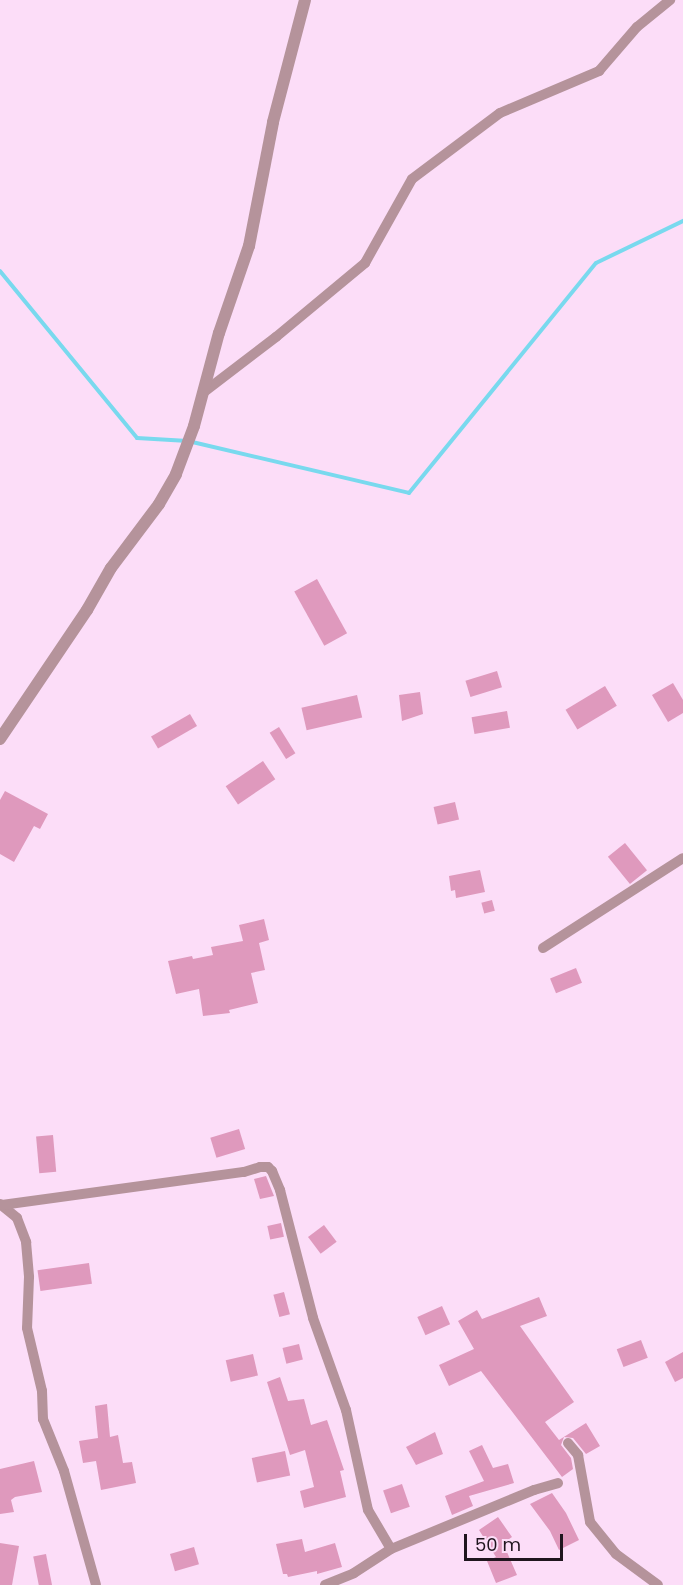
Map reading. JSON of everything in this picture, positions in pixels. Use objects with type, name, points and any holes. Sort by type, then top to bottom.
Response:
[{"type":"street","points":[[0,739],[87,610],[111,568],[159,504],[176,474],[204,392],[219,333],[249,246],[273,122],[289,52],[305,0]]},
{"type":"street","points":[[204,392],[276,337],[365,263],[412,179],[500,113],[599,71],[637,27],[670,0]]},
{"type":"street","points":[[543,948],[683,858]]},
{"type":"street","points":[[1,1205],[268,1167],[280,1190],[313,1318],[346,1410],[368,1510],[391,1549]]},
{"type":"street","points":[[1,1205],[17,1218],[26,1242],[29,1277],[27,1328],[42,1391],[43,1419],[64,1471],[96,1585]]},
{"type":"street","points":[[568,1443],[578,1455],[590,1522],[616,1554],[658,1585]]},
{"type":"street","points":[[325,1585],[354,1573],[391,1549],[534,1490],[558,1483]]},
{"type":"building","points":[[317,579],[347,633],[324,646],[294,592]]},
{"type":"building","points":[[497,671],[502,687],[470,697],[465,681]]},
{"type":"building","points":[[673,683],[683,700],[683,713],[668,722],[652,695]]},
{"type":"building","points":[[605,686],[617,706],[577,729],[566,710]]},
{"type":"building","points":[[420,692],[423,714],[402,721],[399,695]]},
{"type":"building","points":[[357,695],[362,717],[307,730],[301,708]]},
{"type":"building","points":[[507,711],[510,728],[474,734],[472,717]]},
{"type":"building","points":[[190,714],[197,726],[158,749],[151,736]]},
{"type":"building","points":[[279,727],[295,753],[286,759],[270,733]]},
{"type":"building","points":[[263,761],[275,779],[238,804],[226,786]]},
{"type":"building","points":[[5,791],[48,814],[40,829],[34,826],[14,862],[0,854],[0,800]]},
{"type":"building","points":[[455,802],[459,820],[438,824],[434,807]]},
{"type":"building","points":[[625,843],[647,870],[630,884],[608,857]]},
{"type":"building","points":[[480,870],[485,892],[456,898],[455,890],[451,891],[449,876]]},
{"type":"building","points":[[492,900],[495,911],[484,913],[481,903]]},
{"type":"building","points":[[264,919],[269,940],[259,943],[265,970],[251,973],[258,1003],[229,1010],[230,1013],[203,1016],[199,989],[176,994],[168,961],[213,955],[211,947],[243,941],[239,925]]},
{"type":"building","points":[[576,968],[582,983],[556,993],[550,978]]},
{"type":"building","points":[[239,1129],[245,1149],[216,1158],[210,1138]]},
{"type":"building","points":[[53,1135],[56,1172],[39,1173],[36,1136]]},
{"type":"building","points":[[266,1176],[274,1196],[260,1199],[254,1179]]},
{"type":"building","points":[[281,1223],[284,1237],[270,1240],[267,1226]]},
{"type":"building","points":[[324,1225],[337,1242],[321,1254],[308,1237]]},
{"type":"building","points":[[89,1263],[92,1284],[40,1291],[38,1270]]},
{"type":"building","points":[[284,1292],[290,1314],[279,1317],[273,1295]]},
{"type":"building","points":[[539,1297],[547,1316],[520,1326],[574,1402],[545,1422],[559,1440],[586,1423],[600,1446],[586,1454],[573,1438],[564,1437],[561,1445],[571,1458],[573,1469],[562,1477],[481,1371],[449,1386],[439,1365],[474,1349],[458,1321],[477,1310],[482,1319]]},
{"type":"building","points":[[442,1306],[450,1324],[425,1335],[417,1317]]},
{"type":"building","points":[[641,1340],[648,1358],[624,1367],[617,1349]]},
{"type":"building","points":[[299,1344],[303,1360],[286,1364],[283,1348]]},
{"type":"building","points":[[683,1352],[683,1378],[675,1382],[665,1362]]},
{"type":"building","points":[[253,1354],[258,1375],[231,1382],[226,1360]]},
{"type":"building","points":[[280,1377],[288,1401],[304,1399],[311,1425],[327,1420],[344,1470],[340,1471],[346,1497],[304,1508],[300,1491],[314,1487],[305,1450],[290,1455],[267,1382]]},
{"type":"building","points":[[107,1404],[110,1437],[118,1435],[123,1463],[132,1462],[136,1483],[101,1490],[96,1461],[83,1463],[79,1441],[98,1438],[95,1406]]},
{"type":"building","points":[[435,1432],[443,1454],[416,1465],[406,1447]]},
{"type":"building","points":[[482,1445],[493,1468],[508,1464],[514,1483],[469,1496],[473,1506],[452,1515],[445,1496],[484,1481],[469,1451]]},
{"type":"building","points":[[285,1451],[290,1475],[257,1483],[252,1458]]},
{"type":"building","points":[[34,1461],[42,1492],[15,1497],[11,1500],[14,1512],[0,1514],[0,1469]]},
{"type":"building","points":[[402,1484],[410,1507],[391,1513],[383,1491]]},
{"type":"building","points":[[552,1493],[566,1513],[579,1540],[559,1550],[550,1531],[530,1504]]},
{"type":"building","points":[[498,1517],[512,1537],[503,1543],[517,1575],[496,1583],[487,1561],[496,1557],[479,1530]]},
{"type":"building","points":[[302,1539],[305,1552],[335,1543],[342,1567],[317,1574],[317,1571],[288,1577],[287,1574],[283,1574],[276,1544]]},
{"type":"building","points":[[0,1543],[19,1546],[12,1585],[0,1585]]},
{"type":"building","points":[[194,1547],[199,1564],[175,1571],[170,1554]]},
{"type":"building","points":[[46,1554],[52,1585],[39,1585],[33,1556]]},
{"type":"waterway","points":[[0,271],[137,438],[188,441],[409,493],[596,263],[683,221]]}]
